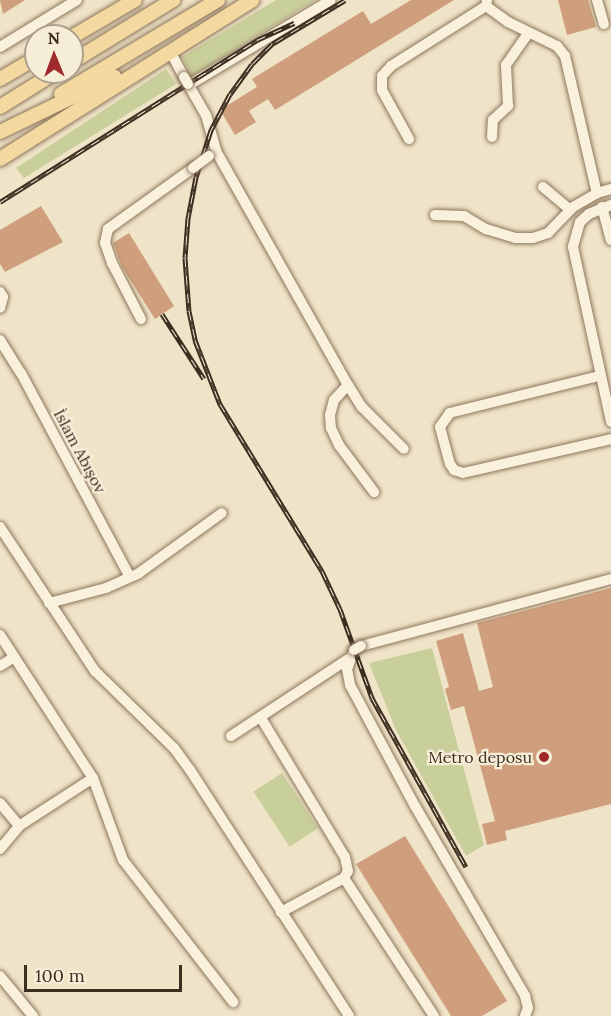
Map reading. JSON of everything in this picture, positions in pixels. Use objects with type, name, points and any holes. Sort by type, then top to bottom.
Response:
[{"type":"main road","points":[[84,30],[135,0]]},
{"type":"main road","points":[[148,15],[169,0]]},
{"type":"main road","points":[[84,55],[173,0]]},
{"type":"main road","points":[[0,132],[218,0]]},
{"type":"main road","points":[[0,132],[170,51],[238,0]]},
{"type":"main road","points":[[0,159],[252,0]]},
{"type":"main road","points":[[0,78],[24,65]]},
{"type":"main road","points":[[0,107],[37,84]]},
{"type":"street","points":[[0,47],[76,0]]},
{"type":"street","points":[[187,82],[331,0]]},
{"type":"street","points":[[597,0],[604,24]]},
{"type":"street","points":[[409,139],[382,90],[382,76],[391,66],[487,3],[528,34],[557,46],[565,56],[597,193]]},
{"type":"street","points":[[492,137],[493,120],[508,106],[506,65],[528,34]]},
{"type":"street","points":[[170,51],[206,116],[213,154],[348,385],[362,407],[404,449]]},
{"type":"street","points":[[141,319],[112,263],[105,243],[108,229],[213,154]]},
{"type":"street","points":[[543,187],[570,210]]},
{"type":"street","points":[[435,215],[464,216],[486,229],[515,238],[533,238],[548,232],[570,210],[597,193],[611,189]]},
{"type":"street","points":[[611,240],[607,206],[580,222],[573,247],[599,376],[611,422]]},
{"type":"street","points":[[0,292],[3,297],[0,308]]},
{"type":"street","name":"İslam Abışov","points":[[0,340],[21,373],[130,577]]},
{"type":"street","points":[[599,376],[450,413],[440,427],[450,464],[454,470],[463,473],[611,439]]},
{"type":"street","points":[[348,385],[334,400],[330,415],[331,428],[339,446],[374,492]]},
{"type":"street","points":[[49,603],[106,588],[130,577],[222,513]]},
{"type":"street","points":[[0,527],[95,671],[174,748],[349,1016]]},
{"type":"street","points":[[231,736],[261,718],[354,652],[611,579]]},
{"type":"street","points":[[0,635],[93,778],[123,860],[233,1002]]},
{"type":"street","points":[[354,652],[346,669],[350,686],[415,806],[525,996],[528,1008],[525,1016]]},
{"type":"street","points":[[0,666],[13,658]]},
{"type":"street","points":[[261,718],[345,857],[348,871],[344,878],[281,912]]},
{"type":"street","points":[[0,849],[19,826],[93,778]]},
{"type":"street","points":[[0,803],[19,826]]},
{"type":"street","points":[[344,878],[434,1016]]},
{"type":"street","points":[[0,976],[33,1016]]},
{"type":"green space","points":[[276,0],[315,0],[192,76],[182,57]]},
{"type":"green space","points":[[166,69],[176,84],[24,178],[16,168]]},
{"type":"green space","points":[[432,648],[484,845],[466,856],[396,730],[369,663]]},
{"type":"green space","points":[[282,773],[318,828],[289,847],[253,792]]},
{"type":"building","points":[[0,0],[25,0],[3,14]]},
{"type":"building","points":[[411,0],[454,0],[275,110],[268,99],[249,111],[256,122],[235,135],[220,110],[257,87],[252,79],[363,11],[371,24]]},
{"type":"building","points":[[558,0],[588,0],[596,27],[567,35]]},
{"type":"building","points":[[41,206],[63,242],[5,272],[0,264],[0,230]]},
{"type":"building","points":[[129,233],[174,306],[155,319],[122,267],[113,243]]},
{"type":"building","name":"Metro deposu","points":[[611,588],[611,804],[505,831],[507,840],[487,845],[482,824],[495,821],[464,706],[451,710],[445,689],[449,687],[436,641],[463,633],[479,691],[493,687],[477,623]]},
{"type":"building","points":[[405,836],[507,1001],[482,1016],[451,1016],[356,864]]},
{"type":"railway","points":[[345,0],[272,44],[252,64],[230,94],[211,130],[196,177],[188,218],[185,258],[189,311],[195,340],[220,404],[322,571],[340,609],[372,698],[466,867]]},
{"type":"railway","points":[[0,202],[257,40],[294,23]]},
{"type":"railway","points":[[162,314],[204,379]]},
{"type":"place","name":"Metro deposu","points":[[544,757]]}]
